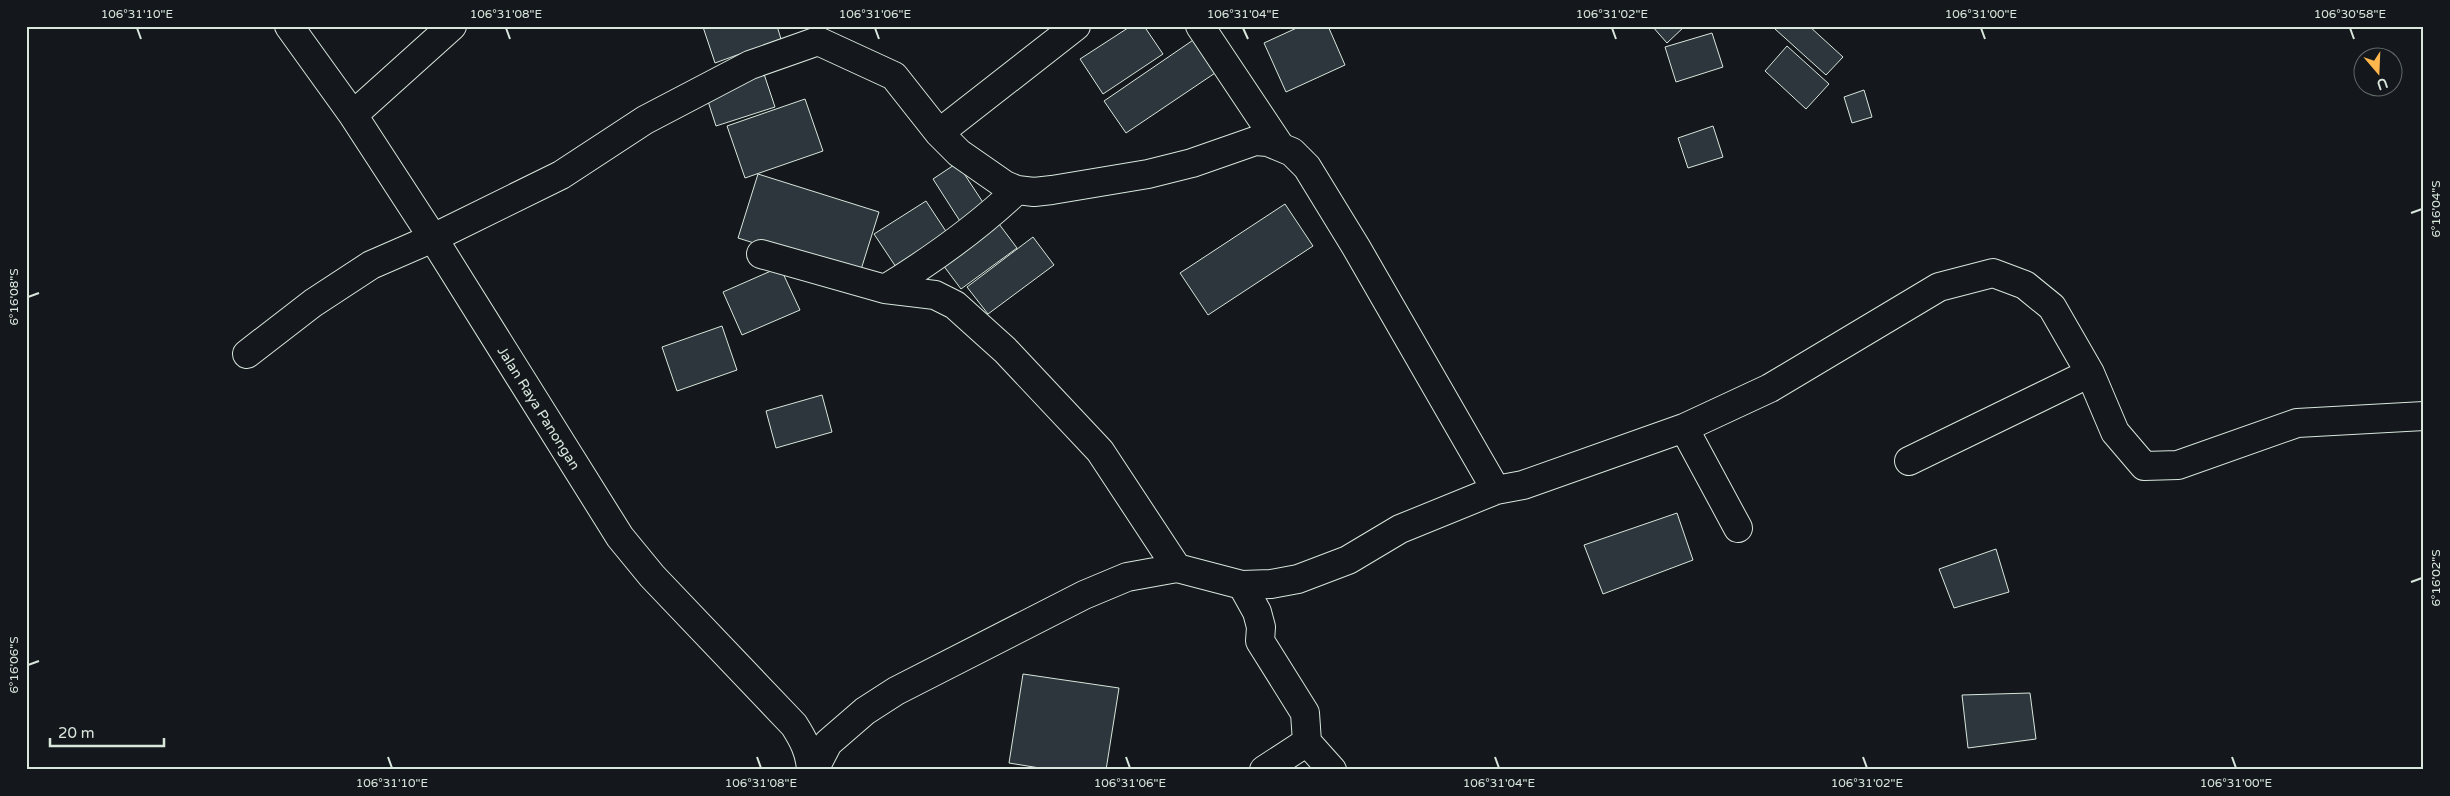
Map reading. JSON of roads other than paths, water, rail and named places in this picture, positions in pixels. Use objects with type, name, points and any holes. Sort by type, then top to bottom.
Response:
[{"type":"street","name":"Jalan Raya Panongan","points":[[289,26],[353,115],[433,238],[620,537],[652,576],[794,725],[805,743],[812,770]]},
{"type":"street","points":[[353,115],[452,26]]},
{"type":"street","points":[[939,133],[1076,26]]},
{"type":"street","points":[[1200,26],[1280,146]]},
{"type":"street","points":[[247,354],[313,303],[371,265],[433,238],[561,175],[645,120],[750,65],[818,41],[894,76],[939,133],[958,153],[1005,185],[1017,190],[1034,192],[1052,190],[1148,174],[1192,163],[1254,141],[1268,142],[1292,152],[1306,167],[1356,247],[1496,490]]},
{"type":"street","points":[[885,289],[924,265],[990,216],[1017,190]]},
{"type":"street","points":[[761,254],[885,289],[934,295],[955,305],[1005,350],[1100,451],[1177,568]]},
{"type":"street","points":[[812,770],[828,743],[865,711],[896,691],[1084,595],[1127,577],[1177,568],[1242,585],[1271,584],[1298,579],[1348,560],[1400,529],[1496,490],[1523,485],[1684,428],[1770,388],[1939,288],[1993,273],[2025,285],[2052,307],[2090,373],[2115,432],[2144,466],[2178,465],[2298,423],[2424,416]]},
{"type":"street","points":[[1909,462],[2090,373]]},
{"type":"street","points":[[1684,428],[1738,528]]},
{"type":"street","points":[[1242,585],[1258,612],[1261,627],[1260,641],[1305,713],[1307,742],[1332,770]]},
{"type":"street","points":[[1264,770],[1307,742]]}]
